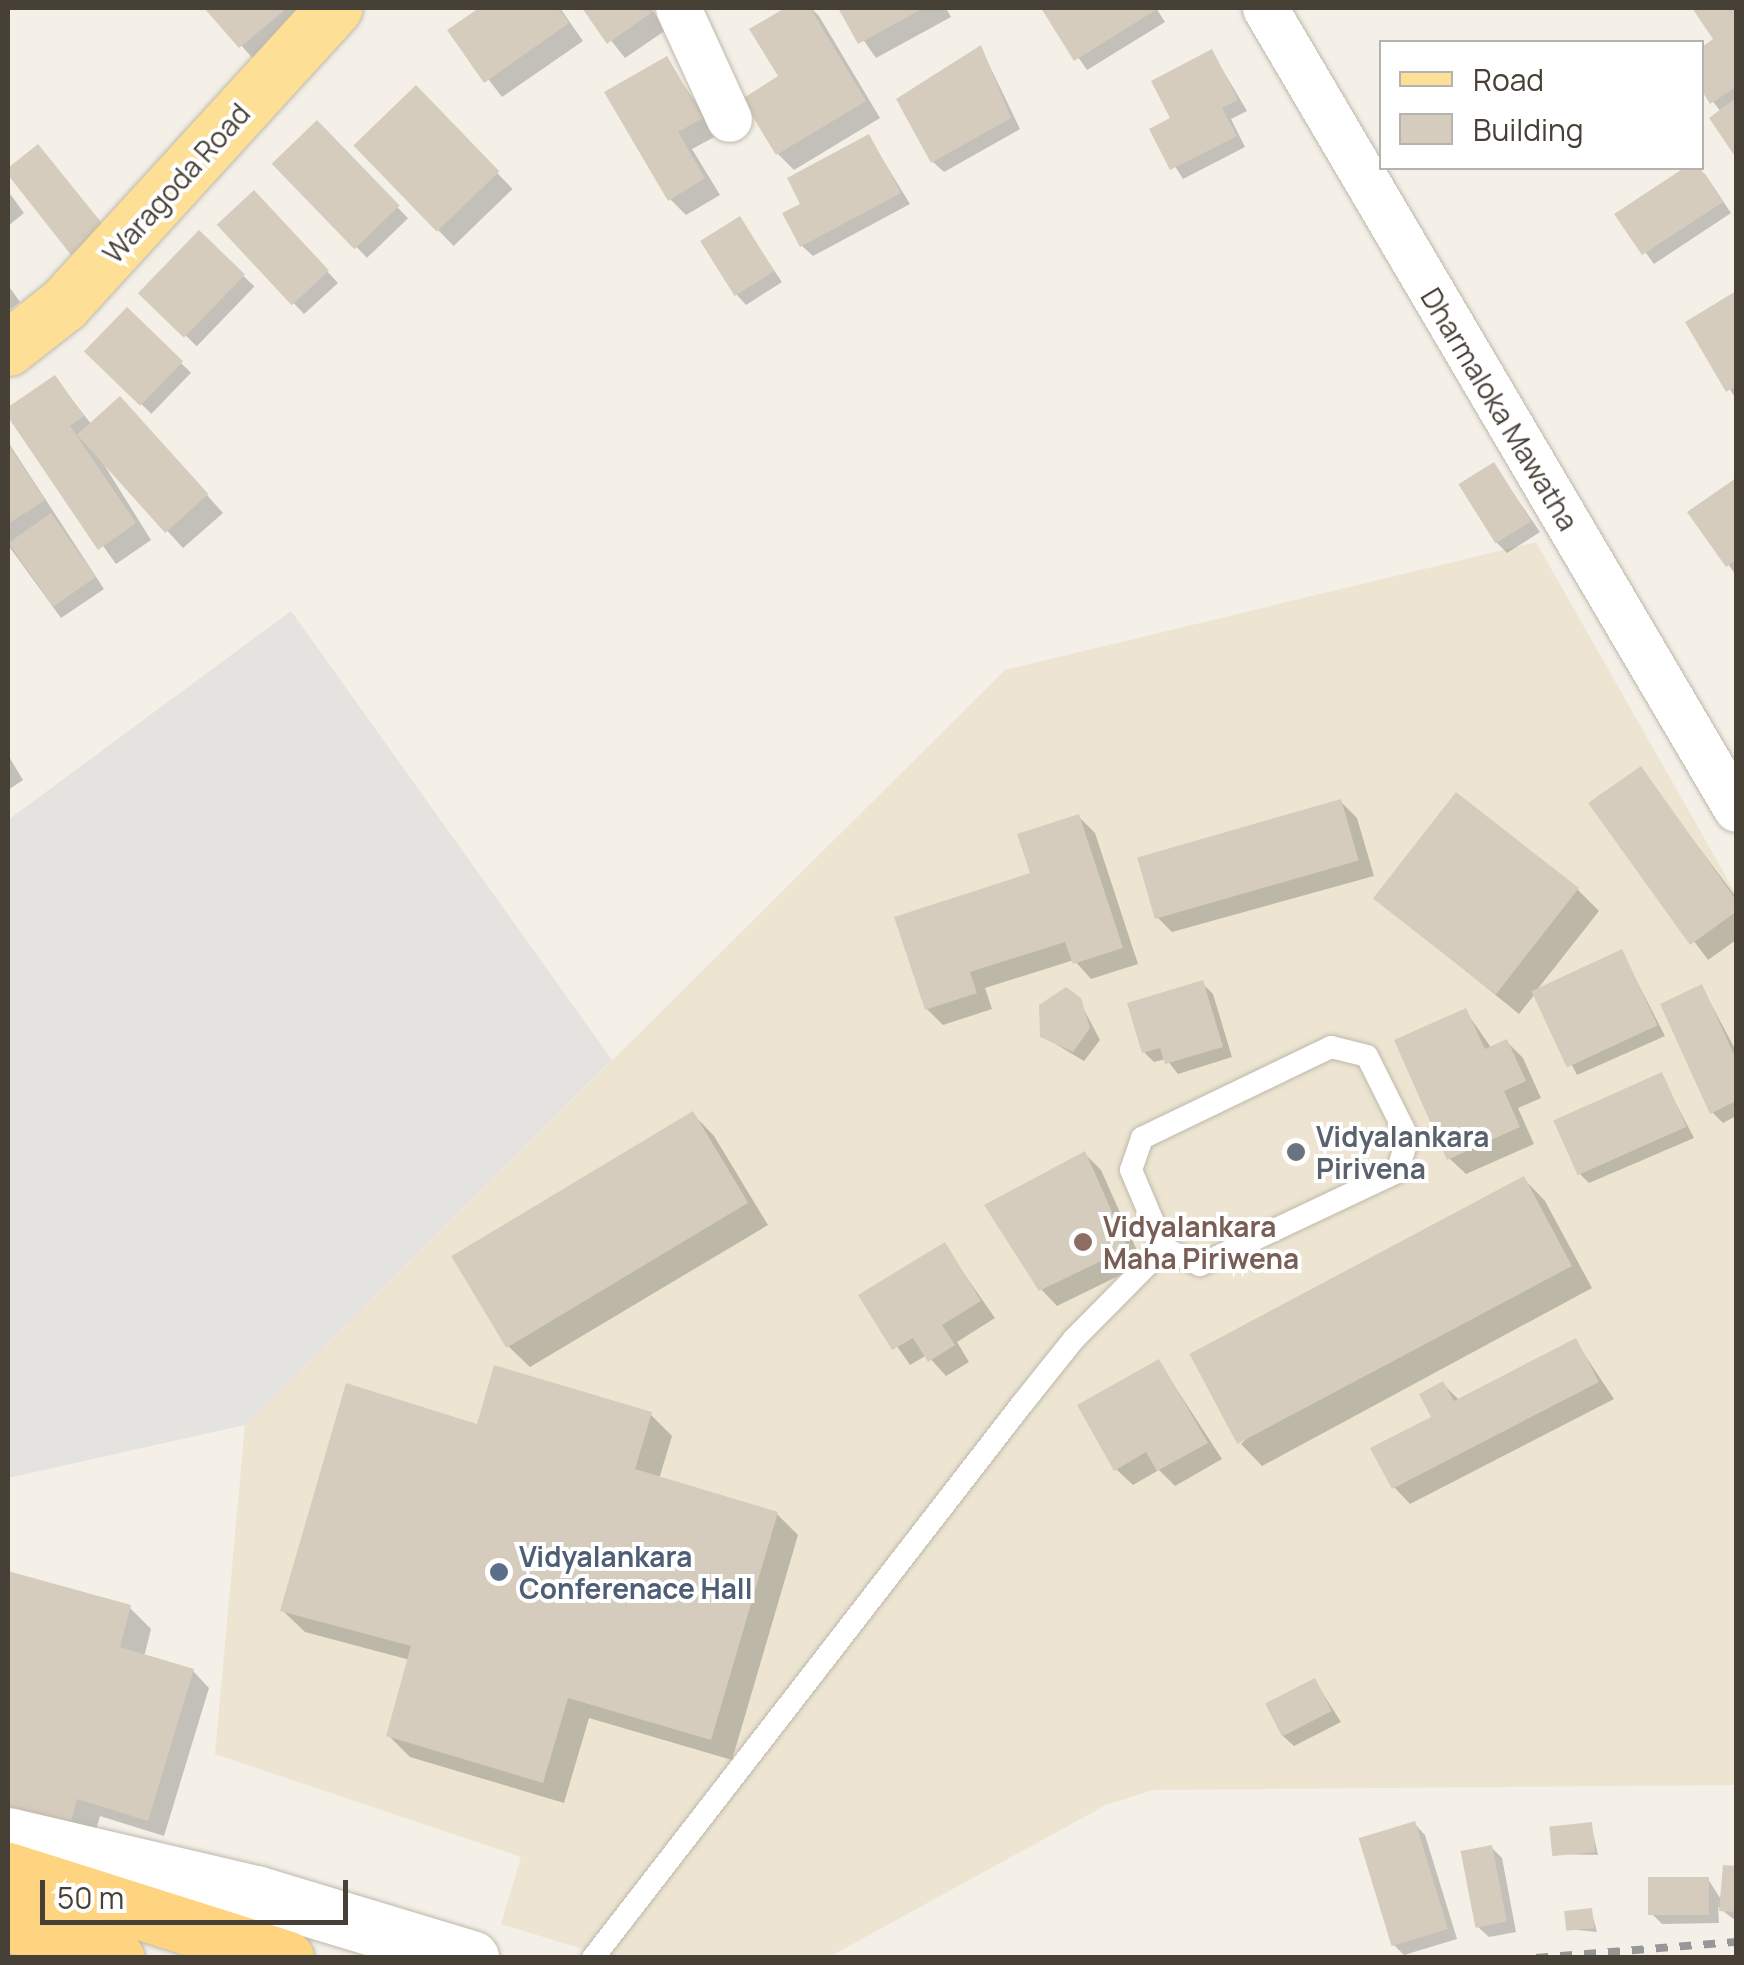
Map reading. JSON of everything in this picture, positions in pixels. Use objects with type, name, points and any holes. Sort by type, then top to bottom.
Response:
[{"type":"highway","points":[[8,1870],[286,1958]]},
{"type":"highway","points":[[8,1923],[117,1958]]},
{"type":"main road","name":"Waragoda Road","points":[[8,348],[64,304],[334,8]]},
{"type":"street","points":[[678,8],[729,120]]},
{"type":"street","name":"Dharmaloka Mawatha","points":[[1265,8],[1736,809]]},
{"type":"street","points":[[8,1836],[256,1892],[471,1958]]},
{"type":"lane","points":[[1331,1047],[1367,1056],[1408,1138],[1397,1172],[1200,1265],[1164,1248],[1131,1170],[1142,1138],[1331,1047]]},
{"type":"lane","points":[[593,1958],[1022,1404],[1074,1340],[1164,1248]]},
{"type":"shaded area","name":"Vidyalankara Maha Piriwena","points":[[1536,542],[1736,894],[1736,1785],[1153,1790],[1106,1805],[829,1957],[612,1958],[501,1924],[521,1857],[215,1754],[245,1425],[1005,670]]},
{"type":"shaded area","points":[[291,611],[612,1060],[245,1425],[8,1478],[8,820]]},
{"type":"building","points":[[204,8],[287,8],[239,48]]},
{"type":"building","points":[[479,8],[558,8],[569,23],[484,83],[447,30]]},
{"type":"building","points":[[582,8],[649,8],[652,12],[607,44]]},
{"type":"building","points":[[785,8],[810,8],[866,101],[776,155],[742,99],[778,76],[749,29]]},
{"type":"building","points":[[838,8],[924,8],[858,44]]},
{"type":"building","points":[[1041,8],[1154,8],[1156,10],[1074,61]]},
{"type":"building","points":[[1692,8],[1736,8],[1736,87],[1710,104],[1704,94],[1704,46],[1713,39]]},
{"type":"building","points":[[981,45],[1011,118],[931,163],[896,99]]},
{"type":"building","points":[[1212,49],[1238,100],[1222,108],[1237,136],[1170,170],[1149,129],[1170,118],[1151,81]]},
{"type":"building","points":[[667,56],[703,118],[678,132],[705,178],[668,201],[604,92]]},
{"type":"building","points":[[416,85],[499,171],[437,232],[353,145]]},
{"type":"building","points":[[1736,98],[1736,158],[1709,118]]},
{"type":"building","points":[[317,120],[400,206],[354,249],[272,164]]},
{"type":"building","points":[[869,134],[901,193],[800,247],[782,213],[800,204],[787,178]]},
{"type":"building","points":[[38,144],[105,227],[71,255],[8,175],[8,168]]},
{"type":"building","points":[[1681,170],[1701,170],[1723,202],[1642,255],[1614,214]]},
{"type":"building","points":[[254,190],[329,270],[292,305],[217,225]]},
{"type":"building","points":[[740,216],[774,271],[735,296],[700,241]]},
{"type":"building","points":[[199,230],[245,274],[184,338],[138,293]]},
{"type":"building","points":[[1736,291],[1736,386],[1726,392],[1685,322]]},
{"type":"building","points":[[127,307],[183,361],[140,406],[84,352]]},
{"type":"building","points":[[55,375],[84,416],[70,426],[136,523],[98,550],[8,417],[8,407]]},
{"type":"building","points":[[120,396],[208,494],[165,533],[77,435]]},
{"type":"building","points":[[8,444],[45,500],[8,524]]},
{"type":"building","points":[[1494,462],[1531,521],[1495,544],[1458,484]]},
{"type":"building","points":[[1736,478],[1736,560],[1726,567],[1687,512]]},
{"type":"building","points":[[51,513],[96,577],[53,607],[8,543]]},
{"type":"building","points":[[1641,766],[1736,900],[1736,912],[1690,945],[1588,803]]},
{"type":"building","points":[[1456,792],[1579,888],[1496,994],[1373,898]]},
{"type":"building","points":[[1341,799],[1359,861],[1155,919],[1137,857]]},
{"type":"building","points":[[1079,814],[1123,948],[1073,964],[1065,942],[970,972],[977,993],[925,1010],[894,917],[1030,873],[1017,834]]},
{"type":"building","points":[[1622,949],[1657,1025],[1567,1067],[1531,991]]},
{"type":"building","points":[[1203,980],[1223,1047],[1165,1064],[1160,1048],[1142,1053],[1127,1003]]},
{"type":"building","points":[[1702,984],[1736,1059],[1736,1101],[1710,1114],[1660,1004]]},
{"type":"building","points":[[1066,987],[1081,998],[1090,1028],[1073,1052],[1040,1037],[1039,1005]]},
{"type":"building","points":[[1466,1008],[1485,1049],[1507,1039],[1526,1081],[1504,1091],[1520,1127],[1447,1160],[1394,1040]]},
{"type":"building","points":[[1662,1072],[1686,1127],[1578,1175],[1553,1120]]},
{"type":"building","points":[[693,1111],[748,1203],[506,1348],[451,1256]]},
{"type":"building","points":[[1085,1151],[1128,1248],[1039,1291],[984,1205]]},
{"type":"building","points":[[1524,1176],[1572,1266],[1237,1444],[1189,1354]]},
{"type":"building","points":[[945,1242],[981,1301],[942,1325],[955,1345],[928,1362],[913,1338],[892,1350],[858,1295]]},
{"type":"building","points":[[1576,1338],[1599,1382],[1392,1489],[1370,1448],[1431,1417],[1419,1394],[1443,1381],[1454,1401]]},
{"type":"building","points":[[1159,1359],[1208,1443],[1157,1471],[1146,1452],[1114,1471],[1077,1405]]},
{"type":"building","points":[[494,1365],[652,1412],[635,1469],[778,1512],[711,1740],[568,1698],[543,1783],[386,1736],[411,1646],[280,1611],[346,1383],[477,1424]]},
{"type":"building","points":[[8,1571],[131,1605],[120,1647],[194,1669],[148,1821],[77,1799],[67,1837],[8,1821]]},
{"type":"building","points":[[1315,1678],[1332,1711],[1282,1736],[1265,1703]]},
{"type":"building","points":[[1415,1821],[1448,1929],[1392,1946],[1359,1838]]},
{"type":"building","points":[[1592,1822],[1595,1852],[1552,1856],[1549,1826]]},
{"type":"building","points":[[1492,1845],[1507,1922],[1475,1928],[1461,1851]]},
{"type":"building","points":[[1723,1865],[1736,1866],[1736,1912],[1719,1911]]},
{"type":"building","points":[[1648,1877],[1709,1877],[1709,1915],[1648,1915]]},
{"type":"building","points":[[1592,1908],[1594,1928],[1566,1931],[1564,1911]]},
{"type":"railway","points":[[1536,1958],[1736,1942]]},
{"type":"place","name":"Vidyalankara Pirivena","points":[[1296,1152]]},
{"type":"place","name":"Vidyalankara Maha Piriwena","points":[[1083,1242]]},
{"type":"place","name":"Vidyalankara Conferenace Hall","points":[[499,1572]]}]
